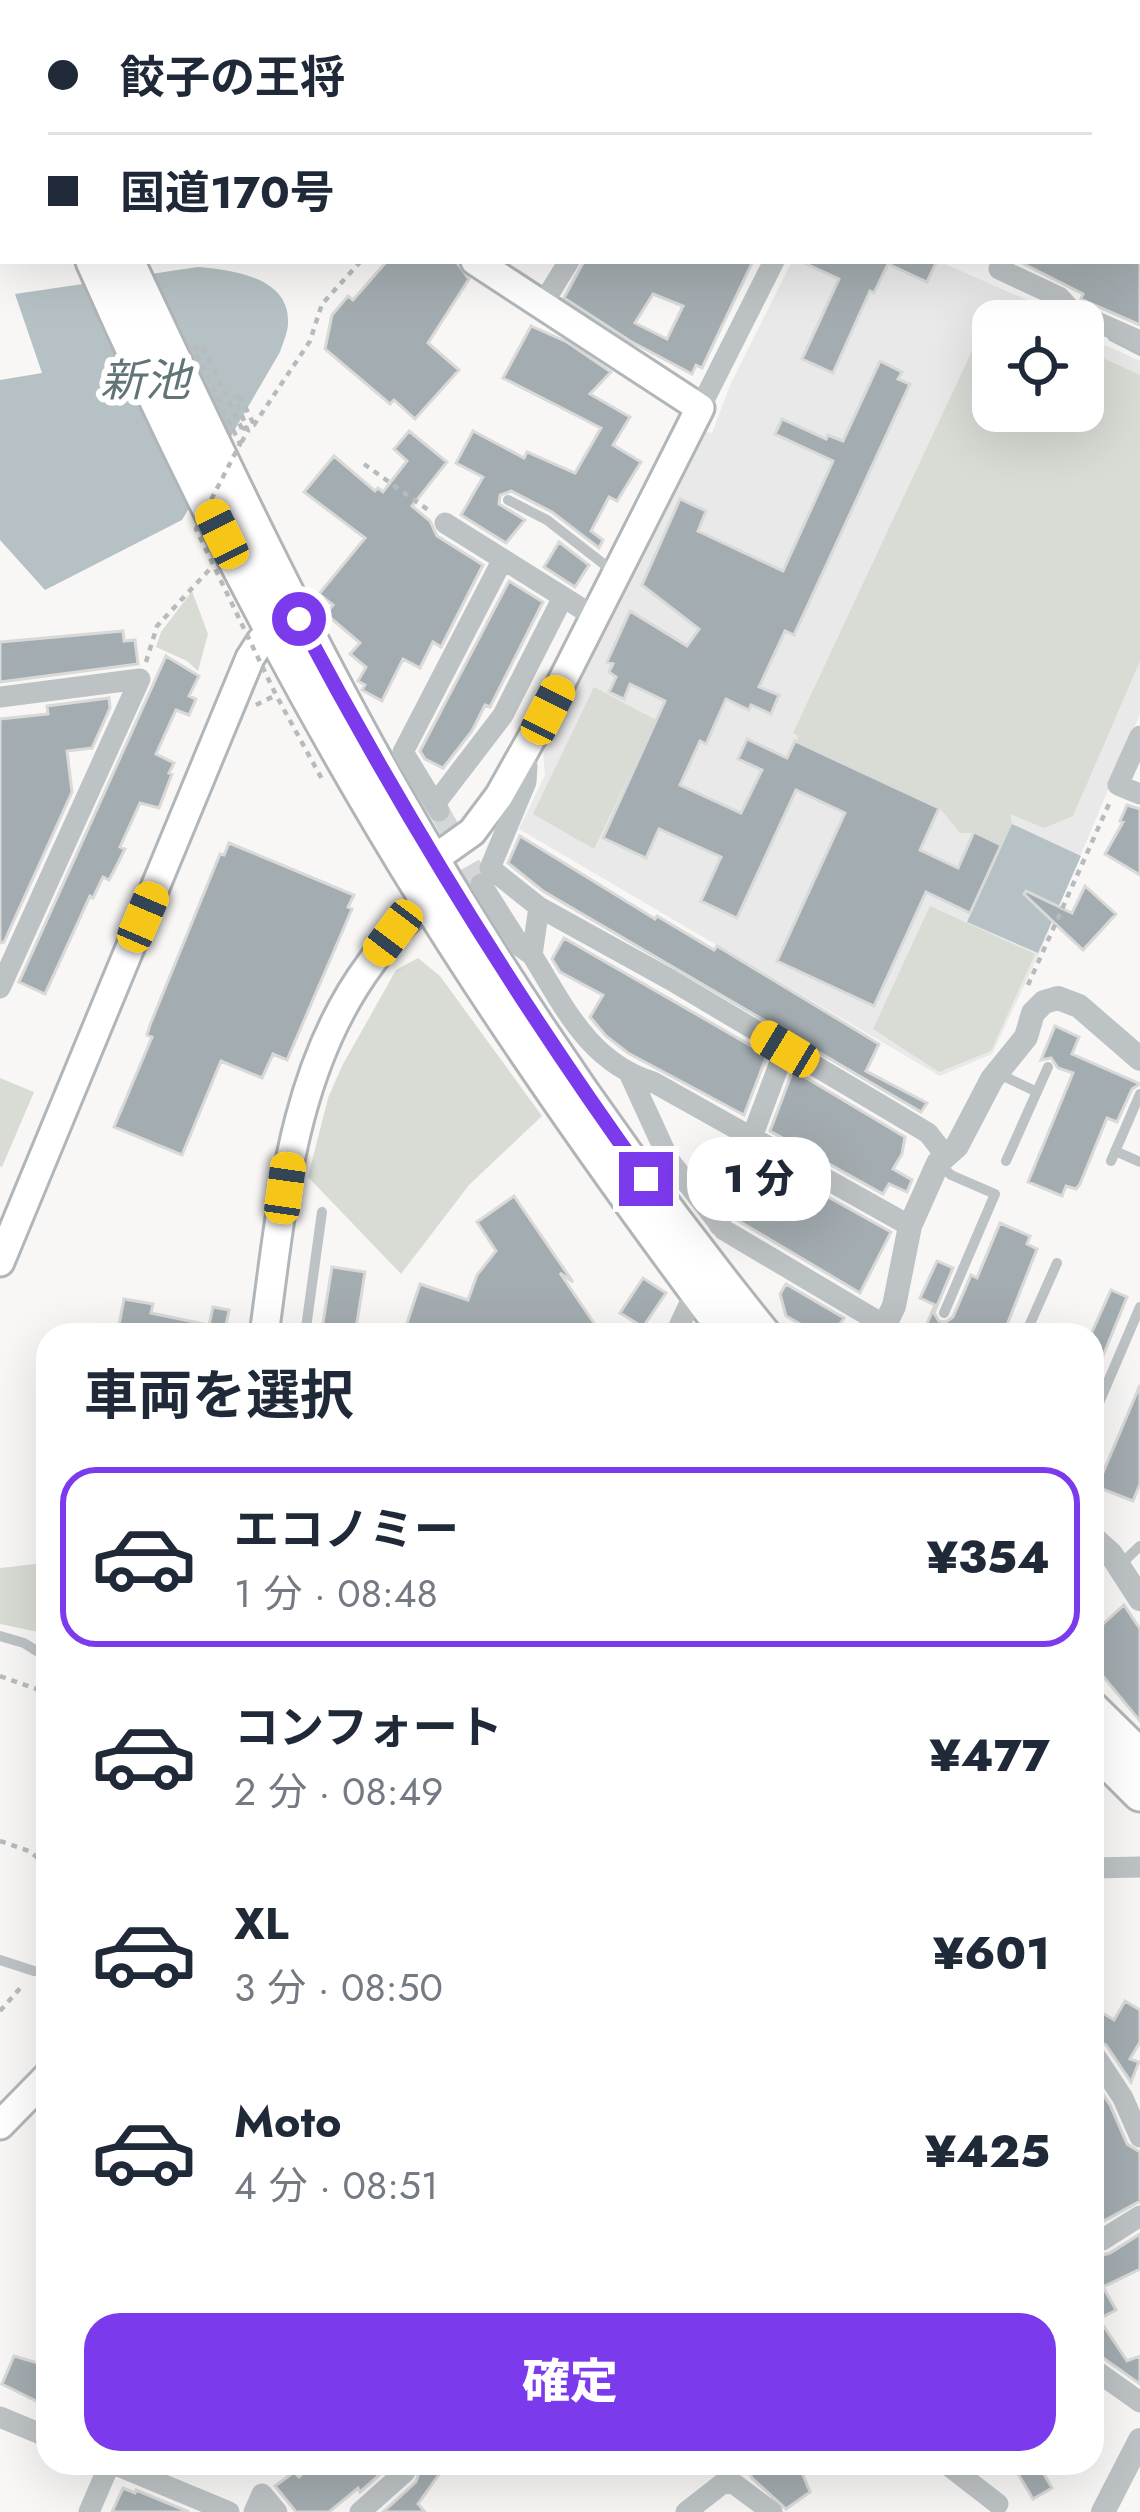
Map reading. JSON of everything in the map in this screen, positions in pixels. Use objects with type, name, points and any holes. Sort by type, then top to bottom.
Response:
[{"type":"highway","points":[[95,264],[220,443]]},
{"type":"highway","points":[[129,264],[220,443],[286,625],[429,903],[580,1132],[720,1323]]},
{"type":"highway","points":[[286,625],[539,1025],[619,1142],[755,1323]]},
{"type":"highway","points":[[1104,1721],[1140,1756]]},
{"type":"highway","points":[[1104,1758],[1140,1794]]},
{"type":"main road","points":[[434,859],[472,832],[520,758],[700,408],[480,264]]},
{"type":"main road","points":[[0,1262],[250,658],[286,625]]},
{"type":"main road","points":[[266,1323],[292,1141],[321,1056],[356,983],[403,922],[429,903]]},
{"type":"main road","points":[[0,2125],[36,2088]]},
{"type":"street","points":[[542,305],[567,264]]},
{"type":"street","points":[[700,408],[772,264]]},
{"type":"street","points":[[1002,264],[999,269],[1059,297],[1072,310],[1140,341]]},
{"type":"street","points":[[445,523],[595,617]]},
{"type":"street","points":[[503,559],[403,752],[437,808],[503,715],[562,599]]},
{"type":"street","points":[[0,697],[140,679]]},
{"type":"street","points":[[0,988],[140,679]]},
{"type":"street","points":[[1140,736],[1118,785],[1140,794]]},
{"type":"street","points":[[520,758],[527,766],[526,782],[490,868],[539,907],[928,1133],[942,1159]]},
{"type":"street","points":[[481,884],[582,1036],[630,1075],[653,1082],[910,1226]]},
{"type":"street","points":[[532,955],[539,907]]},
{"type":"street","points":[[890,1323],[910,1226],[942,1159],[958,1146],[997,1073],[1025,1037],[1033,1013],[1044,1001],[1058,998],[1078,1006],[1140,1059]]},
{"type":"street","points":[[718,1225],[785,1049]]},
{"type":"street","points":[[630,1075],[669,1160],[718,1225],[872,1323]]},
{"type":"street","points":[[681,1323],[688,1307],[701,1298]]},
{"type":"street","points":[[1104,1550],[1140,1599]]},
{"type":"street","points":[[1104,1868],[1140,1867]]},
{"type":"street","points":[[1104,2065],[1131,2094],[1140,2137]]},
{"type":"street","points":[[1104,2239],[1140,2216]]},
{"type":"street","points":[[1104,2376],[1140,2402]]},
{"type":"street","points":[[0,2417],[36,2432]]},
{"type":"street","points":[[1103,2512],[1140,2440]]},
{"type":"street","points":[[89,2512],[105,2475]]},
{"type":"street","points":[[139,2475],[229,2512]]},
{"type":"street","points":[[360,2512],[402,2475]]},
{"type":"street","points":[[686,2512],[723,2475]]},
{"type":"street","points":[[727,2475],[772,2512]]},
{"type":"street","points":[[964,2475],[995,2494]]},
{"type":"street","points":[[254,2512],[262,2494],[277,2512]]},
{"type":"lane","points":[[508,500],[547,520],[617,574]]},
{"type":"lane","points":[[1006,1161],[1048,1067]]},
{"type":"lane","points":[[997,1073],[1037,1092]]},
{"type":"lane","points":[[1140,1094],[1113,1156],[1140,1162]]},
{"type":"lane","points":[[942,1159],[951,1175],[995,1194],[944,1313]]},
{"type":"lane","points":[[307,1323],[322,1212]]},
{"type":"lane","points":[[1030,1323],[1057,1263]]},
{"type":"lane","points":[[1104,1376],[1140,1307]]},
{"type":"lane","points":[[1118,1566],[1140,1546]]},
{"type":"lane","points":[[0,1636],[36,1650]]},
{"type":"lane","points":[[0,1960],[34,1971]]},
{"type":"path","points":[[220,443],[254,425],[310,341],[322,304],[358,264]]},
{"type":"path","points":[[220,443],[194,349],[202,345],[220,443],[196,530],[322,781]]},
{"type":"path","points":[[220,443],[248,431],[235,398],[240,396],[254,425]]},
{"type":"path","points":[[364,464],[445,523]]},
{"type":"path","points":[[140,679],[157,626],[209,571],[206,565]]},
{"type":"path","points":[[1033,1013],[1024,992],[1118,785]]},
{"type":"path","points":[[0,1676],[36,1689]]},
{"type":"path","points":[[0,1841],[36,1857]]},
{"type":"shaded area","points":[[790,264],[945,264],[1027,300],[972,300],[972,432],[1104,432],[1104,345],[1140,361],[1140,714],[992,1054],[940,1076],[519,829],[545,775],[543,749],[706,432],[712,433],[731,383]]},
{"type":"shaded area","points":[[972,351],[972,432],[1104,432],[1104,359],[1140,375],[1140,661],[1073,816],[1044,828],[1010,814],[1012,824],[1002,845],[975,833],[960,833],[939,807],[797,741],[793,733]]},
{"type":"shaded area","points":[[192,591],[208,634],[198,671],[156,647],[161,632]]},
{"type":"shaded area","points":[[594,687],[656,720],[594,849],[533,814]]},
{"type":"shaded area","points":[[930,906],[1035,954],[991,1051],[939,1072],[873,1029]]},
{"type":"shaded area","points":[[418,958],[440,976],[542,1116],[469,1185],[401,1274],[308,1177],[328,1098],[342,1066],[396,970]]},
{"type":"shaded area","points":[[0,1078],[34,1092],[2,1167],[0,1166]]},
{"type":"shaded area","points":[[36,1564],[36,1632],[0,1624],[0,1568]]},
{"type":"water","name":"新池","points":[[198,267],[256,279],[280,295],[288,323],[280,352],[182,520],[45,590],[0,540],[0,380],[42,373],[15,294]]},
{"type":"water","points":[[1012,824],[1081,856],[1038,953],[967,922]]},
{"type":"building","points":[[384,264],[458,264],[469,279],[428,343],[459,370],[415,419],[325,349],[332,315],[348,296],[353,300]]},
{"type":"building","points":[[582,264],[752,264],[702,368],[696,365],[692,374],[564,298]],"holes":[[[653,294],[683,306],[667,339],[635,323]]]},
{"type":"building","points":[[806,264],[888,264],[874,293],[870,291],[833,373],[802,359],[839,279]]},
{"type":"building","points":[[888,264],[936,264],[927,282]]},
{"type":"building","points":[[1024,264],[1140,264],[1140,325],[1104,309],[1104,300],[1081,299],[1083,294]]},
{"type":"building","points":[[531,326],[567,342],[611,372],[590,394],[630,417],[613,445],[641,462],[617,501],[609,497],[591,531],[603,540],[599,548],[552,512],[511,491],[500,495],[499,504],[525,520],[506,543],[461,515],[483,477],[456,463],[473,431],[524,458],[527,452],[575,473],[601,428],[503,378]]},
{"type":"building","points":[[880,361],[902,372],[898,379],[910,384],[794,635],[785,631],[759,687],[779,695],[771,714],[726,699],[680,785],[741,813],[762,770],[738,759],[747,739],[787,758],[795,741],[939,808],[920,850],[958,868],[974,832],[1001,845],[970,913],[926,892],[874,1006],[777,961],[845,813],[796,790],[737,918],[701,901],[721,857],[659,829],[646,858],[603,838],[665,701],[630,684],[624,699],[609,692],[616,677],[609,672],[613,664],[607,662],[630,611],[687,646],[699,629],[642,585],[680,499],[706,511],[698,531],[783,571],[833,461],[775,434],[782,419],[826,439],[828,435],[843,441]]},
{"type":"building","points":[[409,431],[447,462],[412,506],[430,521],[437,536],[483,565],[441,647],[433,642],[420,668],[403,659],[382,701],[362,690],[365,685],[358,681],[366,667],[350,654],[360,643],[326,614],[333,605],[319,594],[365,538],[304,492],[334,456],[375,491],[383,492],[407,461],[394,449]]},
{"type":"building","points":[[559,542],[589,565],[575,587],[544,567]]},
{"type":"building","points":[[509,581],[543,602],[490,707],[485,705],[472,731],[443,768],[420,751]]},
{"type":"building","points":[[123,631],[124,641],[135,640],[138,664],[0,682],[0,642]]},
{"type":"building","points":[[166,656],[199,676],[189,696],[196,699],[189,715],[176,710],[156,754],[174,763],[172,774],[159,808],[140,803],[120,847],[125,849],[109,880],[103,877],[93,898],[90,896],[45,994],[19,982]]},
{"type":"building","points":[[109,698],[110,708],[92,748],[67,751],[72,792],[0,943],[0,719],[48,714],[47,706]]},
{"type":"building","points":[[1127,805],[1140,809],[1140,875],[1105,854]]},
{"type":"building","points":[[520,836],[655,919],[714,950],[717,946],[879,1044],[866,1071],[927,1103],[921,1112],[543,891],[508,863]]},
{"type":"building","points":[[229,843],[354,895],[348,907],[352,909],[287,1060],[273,1054],[262,1078],[221,1061],[182,1155],[114,1127],[152,1037],[147,1035],[150,1025],[220,854],[224,855]]},
{"type":"building","points":[[1085,886],[1116,914],[1083,950],[1024,894],[1072,913]]},
{"type":"building","points":[[564,938],[767,1055],[744,1115],[628,1053],[606,1036],[590,1017],[603,995],[560,972],[552,959]]},
{"type":"building","points":[[1055,1026],[1079,1037],[1072,1054],[1140,1084],[1132,1089],[1117,1122],[1107,1118],[1080,1184],[1076,1189],[1066,1186],[1062,1196],[1028,1182],[1073,1073],[1058,1068],[1051,1058],[1041,1060]]},
{"type":"building","points":[[793,1070],[905,1137],[893,1169],[912,1180],[907,1192],[889,1184],[883,1194],[770,1131]]},
{"type":"building","points":[[760,1159],[891,1232],[860,1293],[737,1220]]},
{"type":"building","points":[[514,1196],[573,1282],[560,1273],[594,1323],[407,1323],[420,1284],[468,1300],[477,1275],[496,1251],[477,1222]]},
{"type":"building","points":[[1000,1223],[1030,1236],[1027,1244],[1037,1249],[1008,1323],[927,1323],[935,1305],[920,1298],[937,1261],[953,1268],[934,1313],[939,1321],[953,1317],[971,1275],[977,1278]]},
{"type":"building","points":[[332,1267],[365,1272],[357,1323],[323,1323]]},
{"type":"building","points":[[643,1278],[666,1293],[646,1323],[620,1313]]},
{"type":"building","points":[[786,1284],[844,1318],[841,1323],[798,1323],[786,1316],[780,1294]]},
{"type":"building","points":[[1111,1290],[1127,1297],[1104,1354],[1104,1323],[1096,1323]]},
{"type":"building","points":[[124,1299],[153,1304],[151,1313],[199,1323],[119,1323]]},
{"type":"building","points":[[213,1307],[229,1310],[226,1323],[209,1323]]},
{"type":"building","points":[[1140,1385],[1140,1484],[1133,1501],[1104,1490],[1104,1470]]},
{"type":"building","points":[[1124,1605],[1140,1629],[1140,1721],[1104,1678],[1104,1623]]},
{"type":"building","points":[[1125,2001],[1140,2010],[1140,2042],[1130,2059],[1139,2062],[1131,2082],[1104,2044],[1104,2014],[1114,2020]]},
{"type":"building","points":[[1104,2096],[1127,2144],[1140,2152],[1140,2201],[1104,2221]]},
{"type":"building","points":[[1140,2234],[1140,2269],[1104,2287],[1104,2255]]},
{"type":"building","points":[[1104,2289],[1116,2310],[1104,2316]]},
{"type":"building","points":[[1104,2326],[1127,2361],[1140,2356],[1140,2384],[1104,2359]]},
{"type":"building","points":[[14,2356],[36,2362],[36,2401],[2,2384]]},
{"type":"building","points":[[290,2475],[379,2475],[329,2512],[296,2512],[275,2486]]},
{"type":"building","points":[[418,2475],[439,2475],[418,2504],[425,2512],[383,2512]]},
{"type":"building","points":[[803,2475],[810,2492],[786,2509],[752,2478]]},
{"type":"building","points":[[1019,2475],[1045,2475],[1052,2488],[1033,2499]]},
{"type":"building","points":[[123,2488],[136,2490],[189,2512],[112,2512]]},
{"type":"waterway","points":[[1111,338],[1140,353]]},
{"type":"tunnel","points":[[439,811],[481,884]]},
{"type":"route","points":[[299,619],[398,801],[539,1025],[646,1179]]}]
